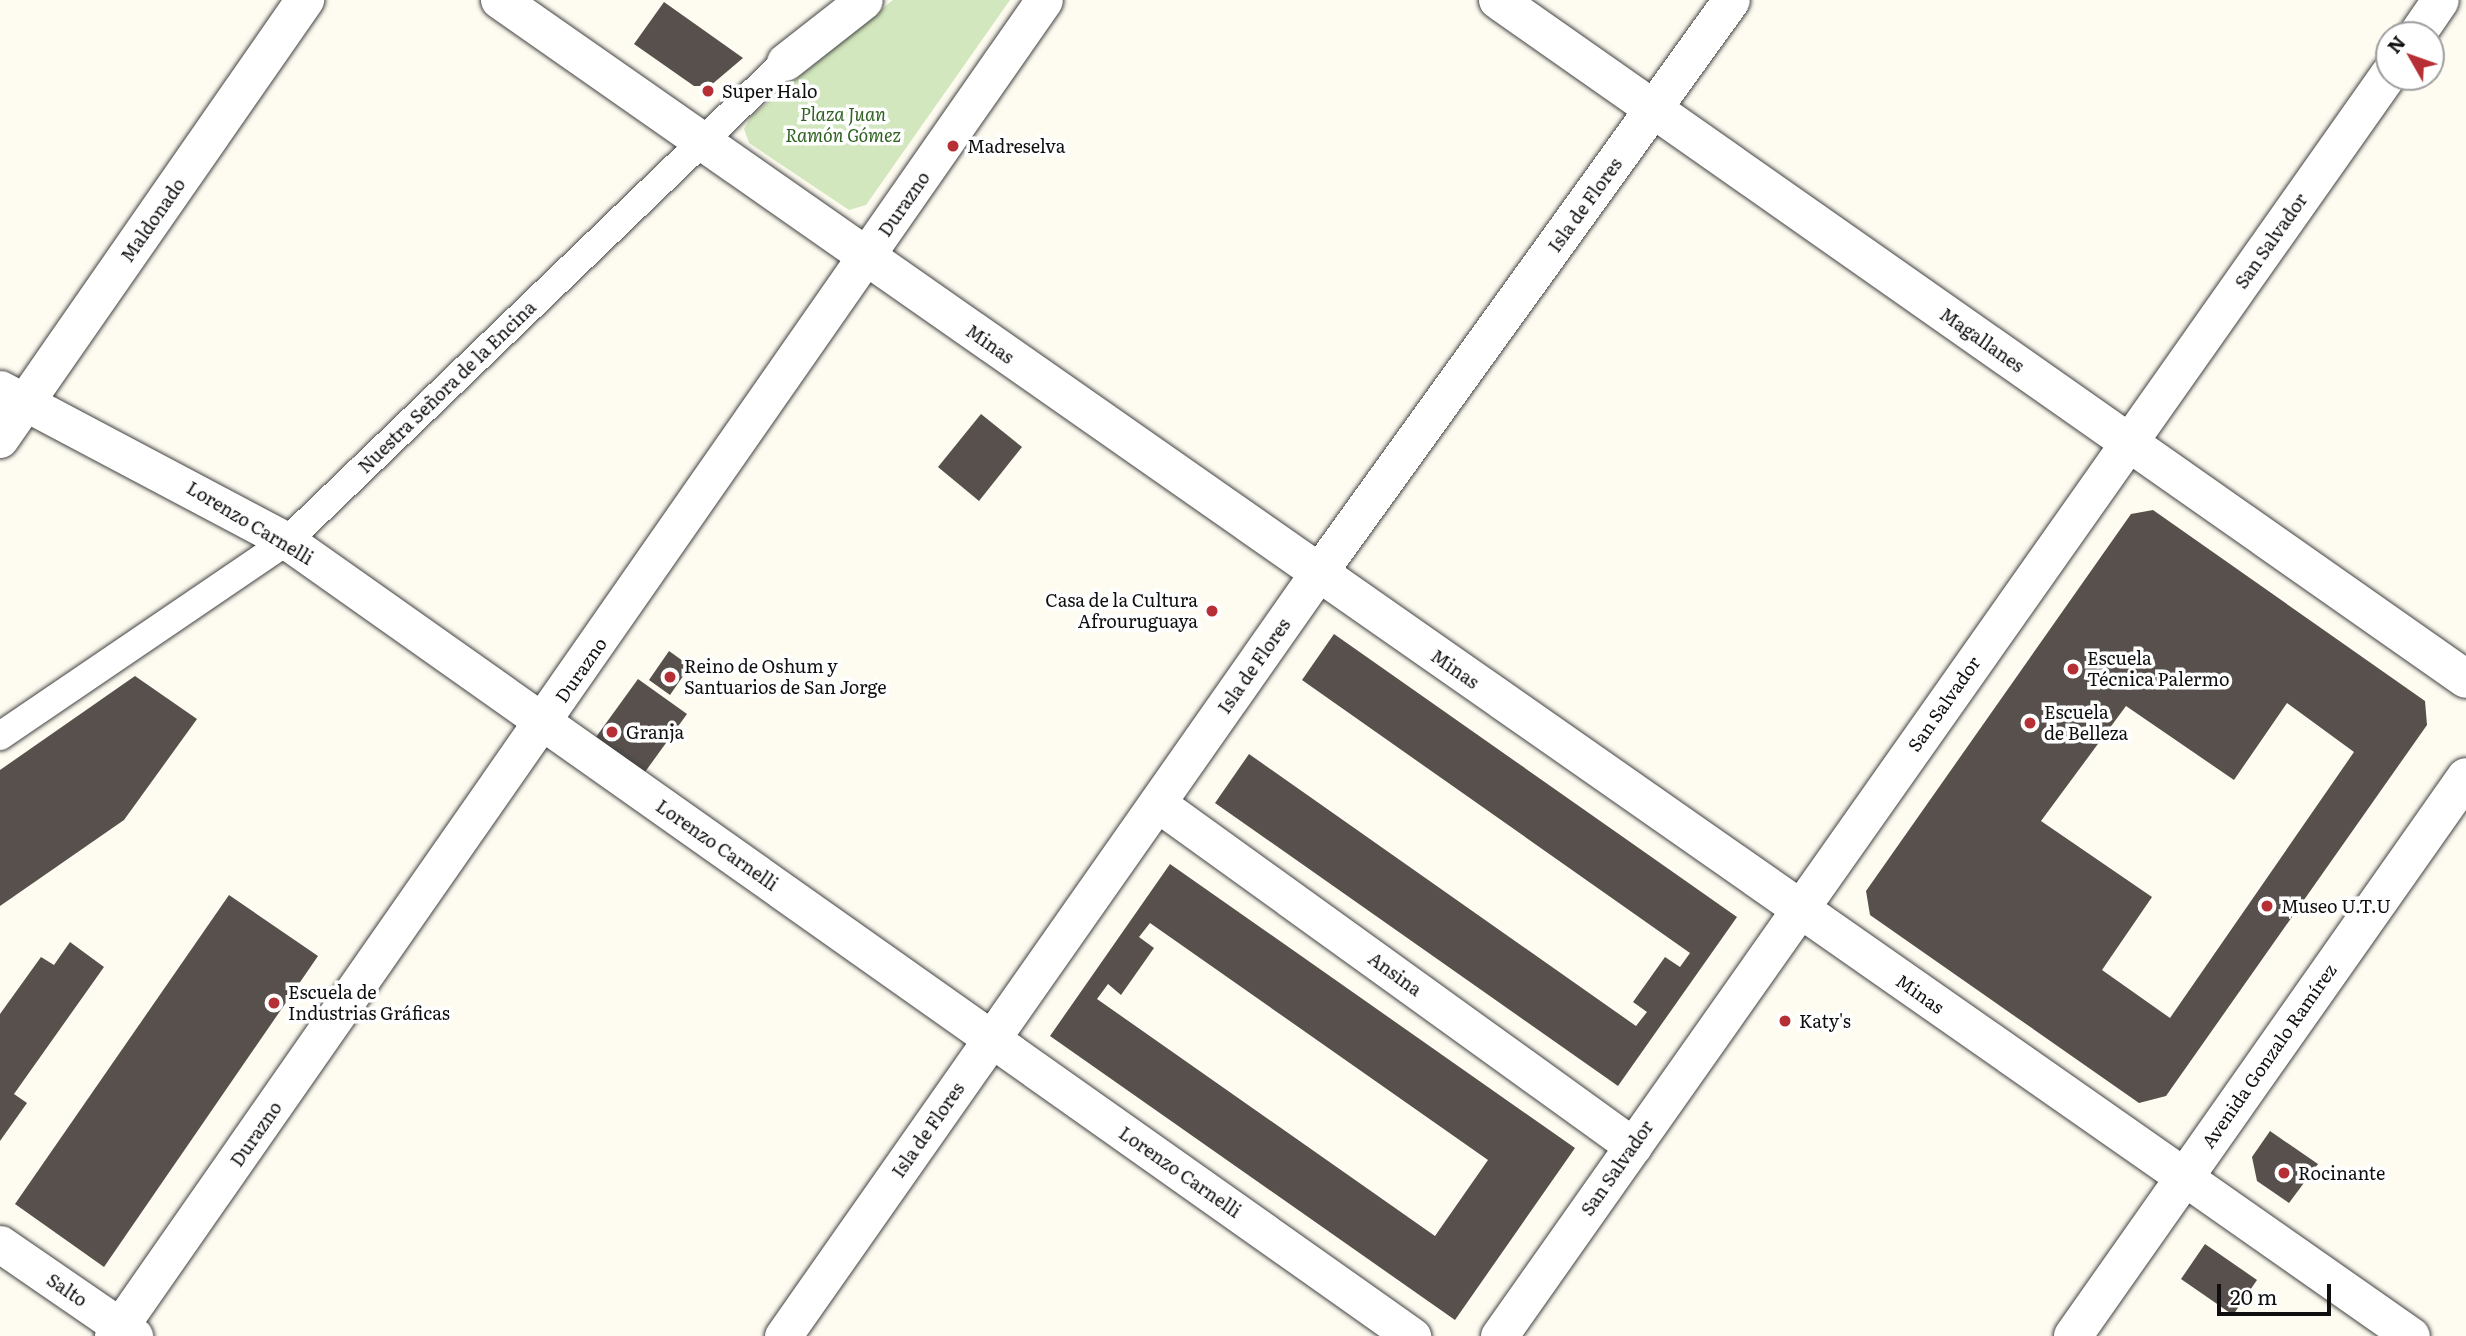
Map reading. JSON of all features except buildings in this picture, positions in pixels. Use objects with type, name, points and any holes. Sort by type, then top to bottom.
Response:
[{"type":"street","name":"Maldonado","points":[[0,439],[13,396],[305,0]]},
{"type":"street","name":"Minas","points":[[500,0],[701,144],[2411,1336]]},
{"type":"street","name":"Nuestra Señora de la Encina","points":[[0,736],[287,541],[785,62],[864,0]]},
{"type":"street","name":"Durazno","points":[[122,1333],[1044,0]]},
{"type":"street","name":"Magallanes","points":[[1498,0],[2466,679]]},
{"type":"street","name":"Isla de Flores","points":[[783,1336],[1318,573],[1731,0]]},
{"type":"street","points":[[2426,21],[2440,0]]},
{"type":"street","name":"San Salvador","points":[[1499,1336],[2376,91]]},
{"type":"street","name":"Lorenzo Carnelli","points":[[13,396],[287,541],[1412,1336]]},
{"type":"street","name":"Avenida Gonzalo Ramírez","points":[[2073,1336],[2466,777]]},
{"type":"street","name":"Ansina","points":[[1157,803],[1633,1146]]},
{"type":"street","name":"Salto","points":[[0,1244],[122,1333]]},
{"type":"green space","name":"Plaza Juan Ramón Gómez","points":[[893,0],[1010,0],[866,205],[849,210],[749,143],[744,129],[751,116]]},
{"type":"place","name":"Super Halo","points":[[708,91]]},
{"type":"place","name":"Madreselva","points":[[953,146]]},
{"type":"place","name":"Casa de la Cultura Afrouruguaya","points":[[1212,611]]},
{"type":"place","name":"Escuela Técnica Palermo","points":[[2073,669]]},
{"type":"place","name":"Reino de Oshum y Santuarios de San Jorge","points":[[670,677]]},
{"type":"place","name":"Escuela de Belleza","points":[[2030,723]]},
{"type":"place","name":"Granja","points":[[612,732]]},
{"type":"place","name":"Museo U.T.U","points":[[2267,906]]},
{"type":"place","name":"Escuela de Industrias Gráficas","points":[[274,1003]]},
{"type":"place","name":"Katy's","points":[[1785,1021]]},
{"type":"place","name":"Rocinante","points":[[2284,1173]]}]
